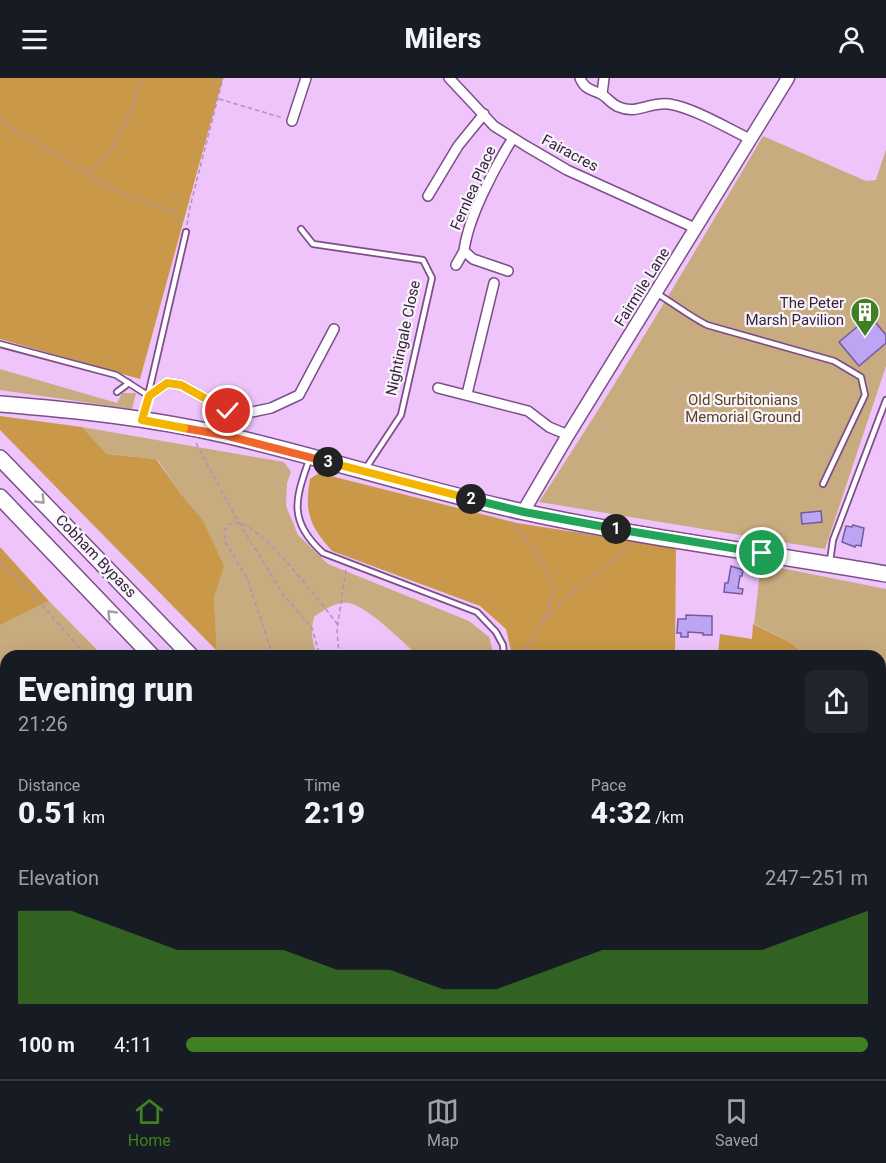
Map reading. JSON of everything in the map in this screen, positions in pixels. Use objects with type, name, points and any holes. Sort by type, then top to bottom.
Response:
[{"type":"main road","points":[[0,404],[142,420],[224,435],[524,512],[647,535],[886,574]]},
{"type":"main road","name":"Cobham Bypass","points":[[0,458],[185,650]]},
{"type":"main road","name":"Cobham Bypass","points":[[0,497],[146,650]]},
{"type":"street","points":[[292,121],[306,78]]},
{"type":"street","name":"Fairacres","points":[[448,78],[494,126],[513,138],[567,170],[695,228]]},
{"type":"street","points":[[580,78],[584,86],[593,92],[602,94],[607,100],[621,108],[635,111],[657,104],[670,104],[702,116],[750,139]]},
{"type":"street","points":[[602,94],[604,78]]},
{"type":"street","name":"Fairmile Lane","points":[[524,512],[568,435],[788,78]]},
{"type":"street","points":[[428,196],[458,146],[484,114]]},
{"type":"street","name":"Fernlea Place","points":[[456,265],[464,250],[466,233],[501,158],[513,138]]},
{"type":"street","name":"Fernlea Place","points":[[464,250],[473,259],[508,271]]},
{"type":"street","points":[[466,394],[494,283]]},
{"type":"street","points":[[149,396],[167,383],[181,385],[228,411],[252,412],[271,408],[299,395],[334,329]]},
{"type":"street","points":[[438,388],[528,411],[549,427],[568,435]]},
{"type":"lane","name":"Nightingale Close","points":[[302,229],[313,244],[423,260],[432,278],[401,415],[364,471]]},
{"type":"lane","points":[[142,420],[186,232]]},
{"type":"lane","points":[[656,293],[677,305],[692,318],[834,361],[861,377],[865,395],[823,484]]},
{"type":"lane","points":[[0,344],[116,375],[149,396]]},
{"type":"lane","points":[[117,392],[129,383]]},
{"type":"lane","points":[[829,564],[833,540],[886,400]]},
{"type":"lane","points":[[310,457],[298,494],[301,526],[308,539],[323,553],[477,612],[496,632],[503,650]]},
{"type":"path","points":[[87,173],[107,158],[131,111],[142,78]]},
{"type":"path","points":[[186,232],[190,207],[224,78]]},
{"type":"path","points":[[219,99],[292,121]]},
{"type":"path","points":[[0,121],[120,193],[174,212],[186,232]]},
{"type":"path","points":[[189,429],[238,523],[284,596],[312,628],[318,650]]},
{"type":"path","points":[[510,520],[538,554],[555,586],[546,619]]},
{"type":"path","points":[[271,650],[247,578],[225,542],[224,531],[229,524],[238,523],[247,527],[268,543],[304,581],[338,625]]},
{"type":"path","points":[[526,650],[546,619],[585,581],[647,535]]},
{"type":"path","points":[[0,562],[26,587],[82,650]]},
{"type":"path","points":[[339,650],[338,625],[346,572]]},
{"type":"green space","name":"Old Surbitonians Memorial Ground","points":[[763,136],[866,181],[876,180],[886,149],[886,366],[825,549],[539,502],[654,320]]},
{"type":"green space","points":[[0,369],[117,403],[122,393],[136,393],[132,409],[0,390]]},
{"type":"green space","points":[[82,427],[284,462],[291,472],[287,483],[286,506],[298,535],[328,564],[469,621],[489,637],[493,650],[412,650],[375,617],[357,606],[340,603],[314,617],[312,636],[316,650],[217,650],[214,597],[202,519],[181,494],[157,459],[107,454]]},
{"type":"green space","points":[[761,564],[886,589],[886,650],[799,650],[791,643],[754,624]]},
{"type":"green space","points":[[49,601],[97,650],[0,650],[0,625]]},
{"type":"shaded area","points":[[0,78],[223,78],[140,379],[0,339]]},
{"type":"shaded area","points":[[0,416],[82,427],[107,454],[156,459],[202,519],[224,566],[214,597],[217,650],[216,650],[0,430]]},
{"type":"shaded area","points":[[319,473],[517,523],[676,548],[675,650],[511,650],[506,629],[480,606],[332,551],[318,534],[311,518],[308,501],[310,479]]},
{"type":"shaded area","points":[[0,547],[49,601],[0,625]]},
{"type":"shaded area","points":[[753,624],[791,643],[799,650],[718,650],[720,634],[752,639]]},
{"type":"building","name":"The Peter Marsh Pavilion","points":[[870,316],[886,335],[886,343],[859,366],[839,342]]},
{"type":"building","points":[[821,511],[822,522],[802,524],[801,513]]},
{"type":"building","points":[[853,525],[864,528],[861,546],[856,545],[855,547],[842,542],[846,526],[852,527]]},
{"type":"building","points":[[731,566],[743,570],[738,588],[743,589],[742,594],[724,592]]},
{"type":"building","points":[[686,615],[712,616],[712,635],[688,632],[688,637],[681,637],[681,633],[677,633],[678,619],[686,619]]},
{"type":"place","name":"The Peter Marsh Pavilion","points":[[865,338]]},
{"type":"route","points":[[228,411],[181,385],[167,383],[149,396],[142,420],[224,435],[524,512],[762,553]]}]
